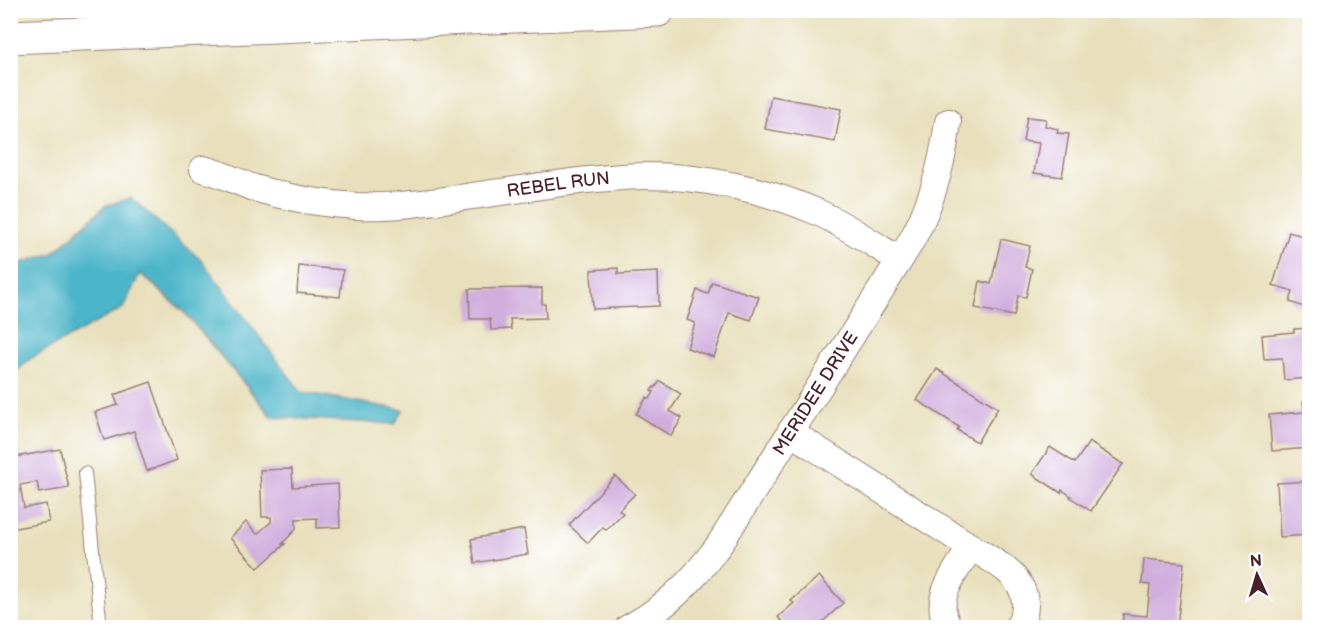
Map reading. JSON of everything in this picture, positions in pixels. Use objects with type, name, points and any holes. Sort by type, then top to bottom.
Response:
[{"type":"highway","points":[[10,37],[658,10]]},
{"type":"street","name":"MERIDEE DRIVE","points":[[628,627],[646,618],[676,594],[696,574],[719,545],[920,225],[940,171],[948,123]]},
{"type":"street","name":"REBEL RUN","points":[[203,169],[280,195],[309,201],[358,206],[397,205],[601,179],[648,176],[705,180],[742,187],[815,211],[840,223],[899,260]]},
{"type":"street","points":[[790,432],[1016,578],[1025,599],[1025,609],[1021,623],[1017,627]]},
{"type":"street","points":[[950,627],[944,615],[943,596],[946,587],[971,547]]},
{"type":"lane","points":[[85,473],[101,627]]},
{"type":"water","points":[[131,198],[202,261],[301,392],[403,410],[395,424],[272,417],[185,313],[140,273],[123,308],[31,358],[11,376],[11,266],[54,253],[105,206]]},
{"type":"building","points":[[771,96],[841,109],[835,142],[765,129]]},
{"type":"building","points":[[1027,117],[1046,119],[1045,126],[1058,129],[1057,133],[1069,134],[1062,177],[1034,173],[1039,143],[1023,141]]},
{"type":"building","points":[[1289,232],[1310,238],[1310,309],[1290,302],[1293,291],[1273,285]]},
{"type":"building","points":[[1001,239],[1030,246],[1025,267],[1032,269],[1026,297],[1018,296],[1014,316],[975,308],[980,281],[991,284]]},
{"type":"building","points":[[299,266],[343,270],[340,297],[297,293]]},
{"type":"building","points":[[618,268],[618,274],[658,272],[659,306],[593,309],[591,270]]},
{"type":"building","points":[[712,282],[759,297],[751,320],[729,313],[714,357],[687,348],[695,323],[687,320],[697,290],[708,294]]},
{"type":"building","points":[[542,288],[542,304],[545,304],[546,318],[510,319],[511,329],[491,330],[490,319],[470,319],[469,289]]},
{"type":"building","points":[[1310,328],[1310,378],[1284,380],[1282,358],[1264,359],[1262,335]]},
{"type":"building","points":[[937,369],[998,408],[977,442],[957,430],[959,427],[917,400]]},
{"type":"building","points":[[660,381],[681,394],[670,411],[682,418],[671,436],[636,414],[647,397],[650,399],[654,392],[651,391]]},
{"type":"building","points":[[151,382],[177,460],[147,471],[134,431],[104,440],[95,412],[118,405],[114,395]]},
{"type":"building","points":[[1310,401],[1310,448],[1272,451],[1269,415],[1304,412],[1303,402]]},
{"type":"building","points":[[1089,442],[1123,464],[1091,511],[1062,490],[1061,493],[1032,474],[1050,447],[1075,463]]},
{"type":"building","points":[[60,449],[69,488],[39,493],[37,482],[20,485],[24,508],[46,504],[49,522],[10,529],[10,458]]},
{"type":"building","points":[[292,469],[293,487],[338,484],[340,527],[317,528],[317,518],[296,519],[296,529],[282,544],[285,544],[258,568],[230,538],[246,522],[257,534],[271,522],[271,517],[262,517],[260,470]]},
{"type":"building","points":[[615,476],[635,494],[619,510],[623,513],[606,530],[603,527],[588,543],[569,525]]},
{"type":"building","points":[[1310,481],[1310,535],[1280,537],[1277,483]]},
{"type":"building","points":[[524,529],[528,554],[475,563],[471,539]]},
{"type":"building","points":[[1144,559],[1184,563],[1177,628],[1122,628],[1123,614],[1147,616],[1150,585],[1142,584]]},
{"type":"building","points":[[1310,561],[1310,575],[1304,563]]},
{"type":"building","points":[[819,576],[843,603],[816,628],[788,628],[778,617],[794,603],[791,601]]}]
